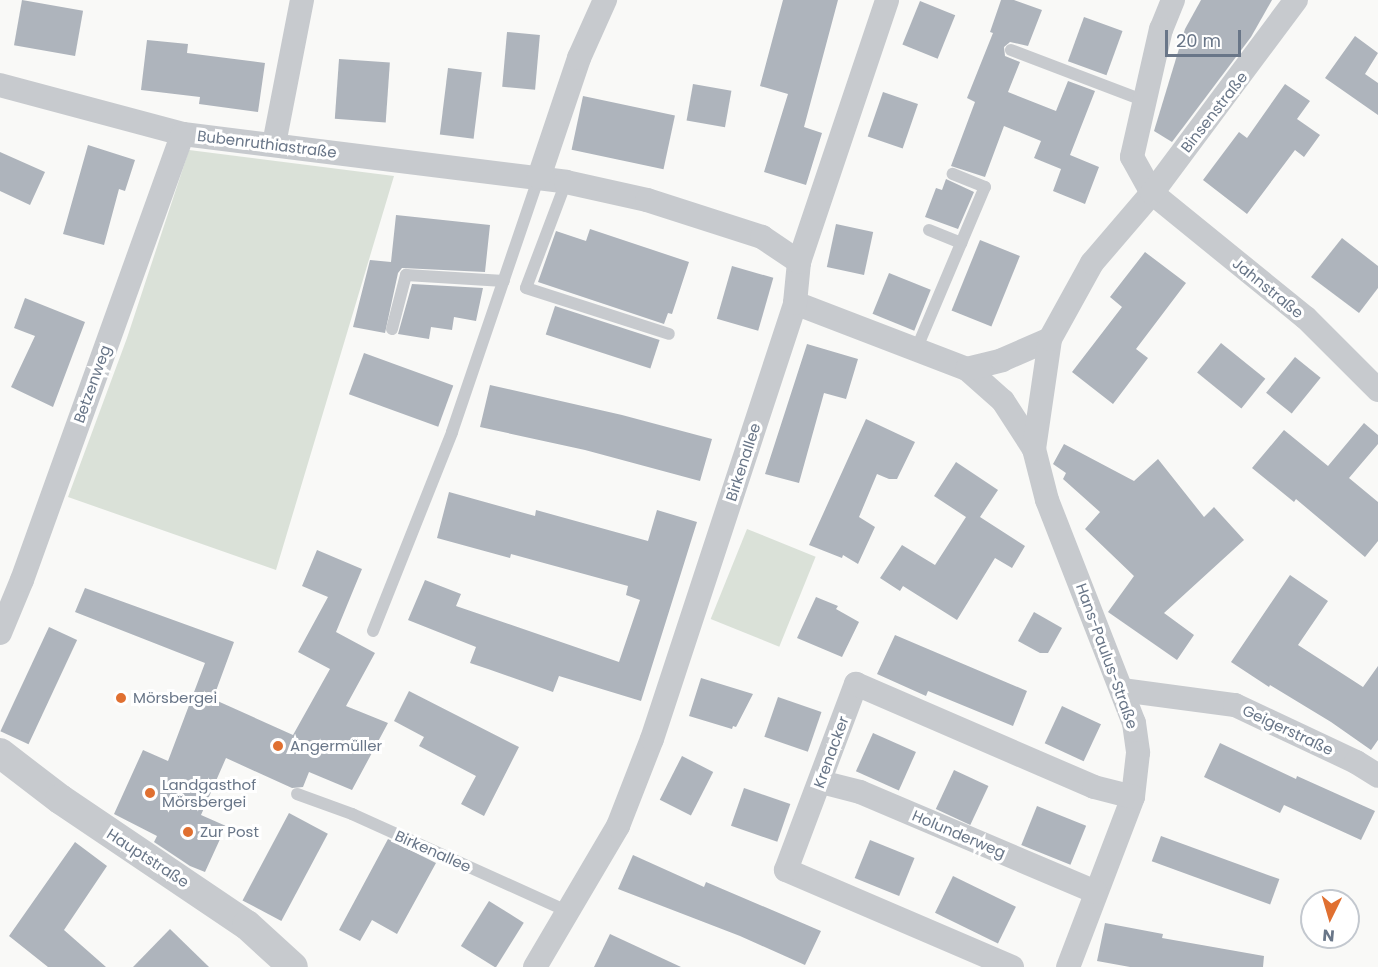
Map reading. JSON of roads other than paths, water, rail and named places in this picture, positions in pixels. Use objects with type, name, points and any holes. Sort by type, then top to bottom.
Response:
[{"type":"street","points":[[274,144],[302,0]]},
{"type":"street","points":[[539,177],[579,58],[606,0]]},
{"type":"street","name":"Birkenallee","points":[[535,967],[618,826],[652,739],[795,303],[798,262],[886,0]]},
{"type":"street","points":[[1152,193],[1132,157],[1161,29],[1173,0]]},
{"type":"street","name":"Binsenstraße","points":[[1034,448],[1050,339],[1092,263],[1152,193],[1296,0]]},
{"type":"street","name":"Bubenruthiastraße","points":[[0,85],[183,134],[567,182],[647,200],[762,237],[798,262]]},
{"type":"street","name":"Betzenweg","points":[[0,633],[22,580],[183,134]]},
{"type":"street","name":"Jahnstraße","points":[[1152,193],[1306,318],[1378,390]]},
{"type":"street","points":[[795,303],[967,369],[1003,401],[1034,448]]},
{"type":"street","points":[[967,369],[1002,360],[1050,339]]},
{"type":"street","name":"Hans-Paulus-Straße","points":[[1034,448],[1047,500],[1134,723],[1138,753],[1133,797],[1068,967]]},
{"type":"street","name":"Krenacker","points":[[1012,967],[786,870],[856,684],[1094,787],[1133,797]]},
{"type":"street","name":"Geigerstraße","points":[[1122,690],[1235,705],[1356,762],[1378,776]]},
{"type":"street","name":"Hauptstraße","points":[[0,753],[87,818],[247,925],[293,967]]},
{"type":"street","name":"Holunderweg","points":[[820,782],[860,792],[1096,892]]},
{"type":"lane","points":[[1011,50],[1144,101]]},
{"type":"lane","points":[[916,350],[985,187],[952,174]]},
{"type":"lane","points":[[373,631],[452,432],[539,177]]},
{"type":"lane","points":[[567,182],[526,288],[669,334]]},
{"type":"lane","points":[[929,231],[962,243]]},
{"type":"lane","points":[[392,329],[406,274],[504,281]]},
{"type":"lane","name":"Birkenallee","points":[[297,794],[352,814],[568,912]]},
{"type":"place","name":"Mörsbergei","points":[[121,698]]},
{"type":"place","name":"Angermüller","points":[[278,746]]},
{"type":"place","name":"Landgasthof Mörsbergei","points":[[150,793]]},
{"type":"place","name":"Zur Post","points":[[188,832]]}]
